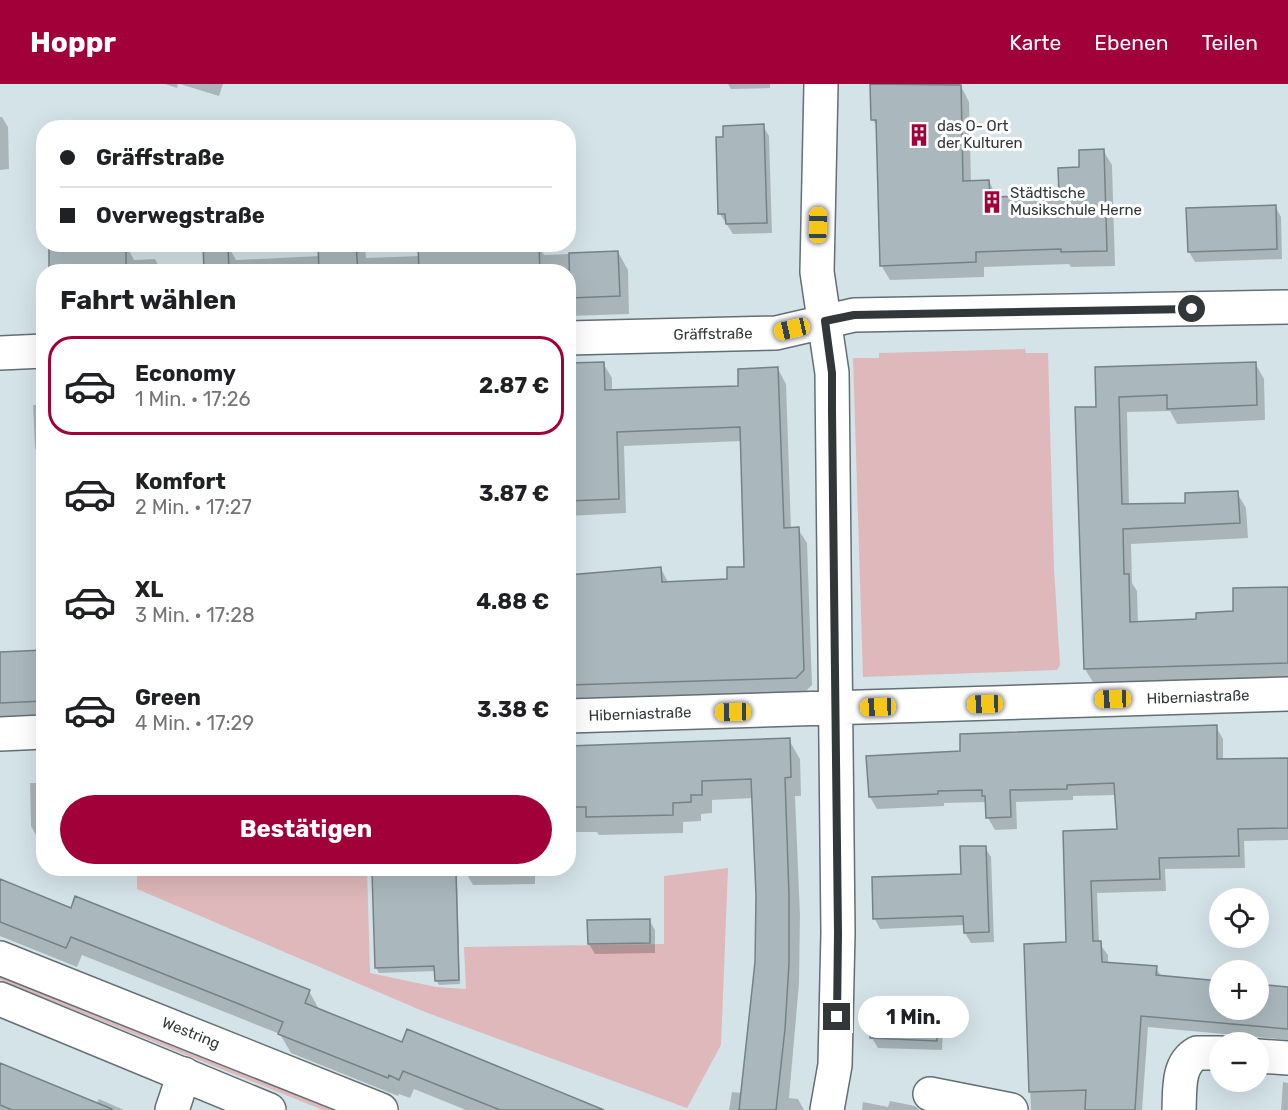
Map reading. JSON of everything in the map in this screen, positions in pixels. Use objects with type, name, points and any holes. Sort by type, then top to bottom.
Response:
[{"type":"street","points":[[821,84],[818,272],[832,373],[838,933],[835,1065],[827,1110]]},
{"type":"street","name":"Gräffstraße","points":[[576,338],[776,333],[854,315],[1288,307]]},
{"type":"street","points":[[0,352],[36,351]]},
{"type":"street","name":"Hiberniastraße","points":[[576,716],[1288,694]]},
{"type":"street","points":[[0,734],[36,732]]},
{"type":"street","name":"Westring","points":[[0,957],[381,1110]]},
{"type":"street","points":[[0,999],[269,1110]]},
{"type":"street","points":[[1179,1110],[1185,1063],[1197,1053],[1209,1053]]},
{"type":"street","points":[[1269,1057],[1288,1058]]},
{"type":"street","points":[[172,1110],[184,1074]]},
{"type":"street","points":[[930,1094],[1011,1110]]},
{"type":"shaded area","points":[[1025,349],[1026,353],[1048,353],[1054,569],[1060,665],[1057,670],[863,677],[853,358],[879,358],[879,353]]},
{"type":"shaded area","points":[[728,868],[721,1045],[687,1108],[425,1012],[137,889],[137,876],[367,876],[370,973],[436,987],[466,989],[464,947],[664,944],[664,876]]},
{"type":"shaded area","points":[[0,974],[339,1110],[323,1110],[0,980]]},
{"type":"building","name":"Städtische Musikschule Herne","points":[[870,84],[961,85],[963,181],[989,180],[990,197],[1059,195],[1058,168],[1079,167],[1079,150],[1104,149],[1107,251],[1061,252],[1061,249],[976,252],[976,262],[880,266],[876,120],[871,120]]},
{"type":"building","points":[[764,124],[767,223],[726,224],[725,214],[718,214],[716,137],[723,137],[723,126]]},
{"type":"building","points":[[1276,205],[1277,249],[1188,252],[1186,208]]},
{"type":"building","points":[[618,251],[620,296],[576,298],[576,264],[569,264],[569,253]]},
{"type":"building","points":[[49,252],[126,252],[126,264],[49,264]]},
{"type":"building","points":[[203,252],[228,252],[229,264],[204,264]]},
{"type":"building","points":[[318,252],[357,252],[357,264],[319,264]]},
{"type":"building","points":[[418,252],[539,252],[540,264],[419,264]]},
{"type":"building","points":[[604,362],[605,390],[738,386],[738,369],[778,367],[784,528],[799,527],[804,670],[796,678],[576,685],[576,574],[661,567],[662,582],[727,579],[727,567],[744,567],[740,427],[617,432],[619,499],[576,501],[576,363]]},
{"type":"building","points":[[1256,362],[1257,405],[1167,409],[1167,395],[1119,397],[1122,504],[1185,503],[1185,493],[1238,491],[1240,523],[1123,529],[1124,574],[1129,574],[1130,622],[1196,619],[1196,613],[1233,611],[1233,588],[1288,587],[1288,663],[1084,669],[1075,407],[1096,407],[1095,367]]},
{"type":"building","points":[[36,650],[36,701],[0,703],[0,652]]},
{"type":"building","points":[[1217,725],[1217,759],[1288,758],[1288,828],[1238,829],[1239,856],[1159,858],[1160,879],[1091,881],[1093,941],[1101,941],[1102,962],[1157,966],[1156,975],[1209,980],[1209,1020],[1269,1020],[1269,985],[1288,987],[1288,1029],[1141,1016],[1135,1110],[1085,1110],[1086,1090],[1029,1092],[1024,944],[1066,942],[1063,831],[1117,829],[1114,783],[1067,785],[1067,789],[1010,790],[1011,817],[986,818],[985,796],[982,796],[982,790],[869,797],[866,756],[960,751],[960,734]]},
{"type":"building","points":[[790,738],[791,777],[785,778],[789,963],[785,1029],[776,1110],[739,1110],[755,962],[756,895],[751,779],[702,781],[702,795],[691,795],[691,802],[673,803],[673,815],[586,817],[586,807],[576,807],[576,746]]},
{"type":"building","points":[[960,846],[986,846],[989,932],[964,933],[963,916],[873,919],[872,877],[961,874]]},
{"type":"building","points":[[372,876],[456,876],[459,980],[435,981],[434,966],[375,968]]},
{"type":"building","points":[[0,879],[71,908],[75,896],[310,990],[305,1003],[327,1012],[402,1042],[407,1029],[604,1110],[500,1110],[403,1071],[399,1080],[389,1075],[388,1078],[278,1034],[283,1022],[239,1004],[71,937],[66,948],[0,922]]},
{"type":"building","points":[[650,919],[650,943],[588,944],[587,920]]},
{"type":"building","points":[[872,998],[939,1001],[937,1041],[870,1038]]},
{"type":"building","points":[[0,1063],[112,1110],[12,1110],[0,1105]]},
{"type":"place","name":"das O- Ort der Kulturen","points":[[919,135]]},
{"type":"place","name":"Städtische Musikschule Herne","points":[[992,202]]},
{"type":"route","points":[[837,1017],[832,373],[825,321],[854,315],[1192,309]]}]
